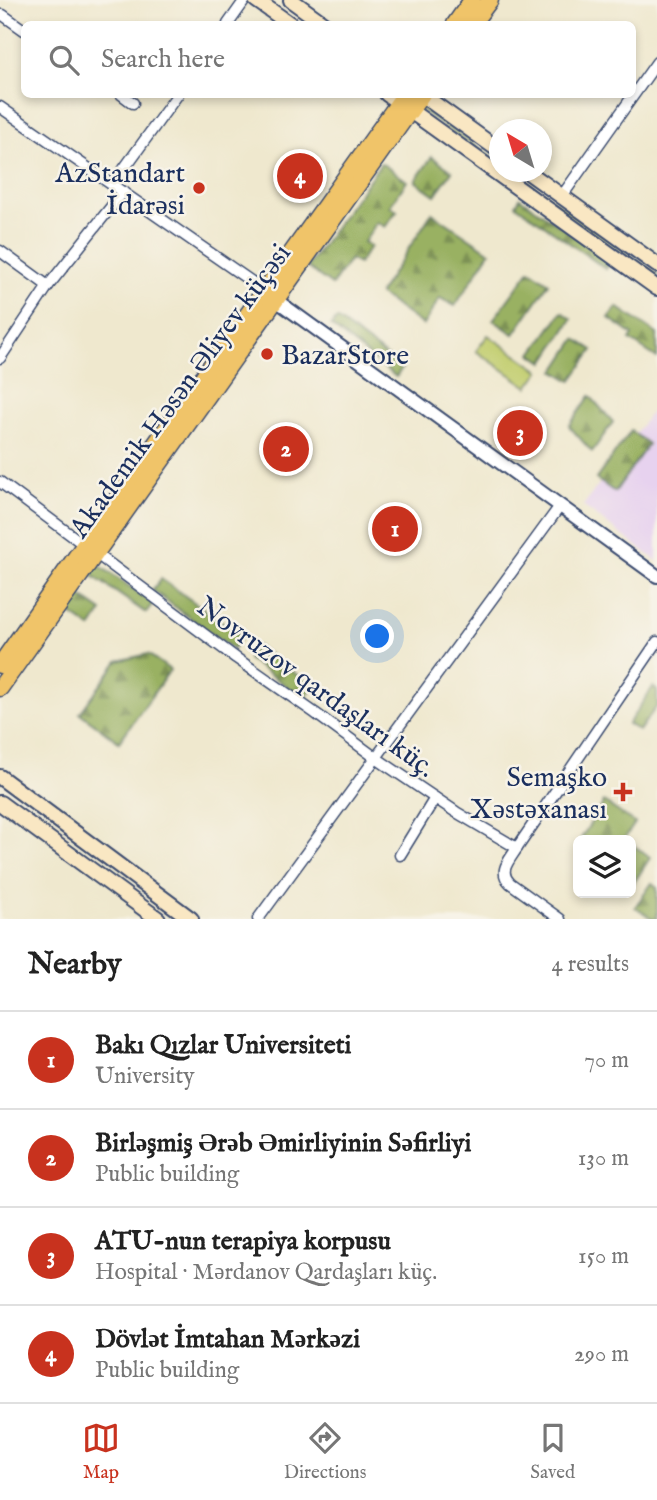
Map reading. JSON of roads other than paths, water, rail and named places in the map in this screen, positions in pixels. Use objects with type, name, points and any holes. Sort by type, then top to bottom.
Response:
[{"type":"main road","points":[[256,0],[286,21]]},
{"type":"main road","points":[[290,0],[320,21]]},
{"type":"main road","points":[[456,21],[472,0]]},
{"type":"main road","points":[[474,21],[490,0]]},
{"type":"main road","name":"Akademik Həsən Əliyev küçəsi","points":[[0,665],[90,549],[401,108],[419,98]]},
{"type":"main road","points":[[426,98],[489,144]]},
{"type":"main road","points":[[401,108],[489,164]]},
{"type":"main road","points":[[516,182],[657,288]]},
{"type":"main road","points":[[542,182],[657,265]]},
{"type":"main road","name":"Akademik Həsən Əliyev küçəsi","points":[[0,688],[90,549]]},
{"type":"main road","points":[[0,777],[191,919]]},
{"type":"main road","points":[[0,803],[158,919]]},
{"type":"street","points":[[230,21],[245,0]]},
{"type":"street","points":[[0,15],[21,28]]},
{"type":"street","points":[[636,92],[657,62]]},
{"type":"street","points":[[126,98],[133,103]]},
{"type":"street","points":[[113,184],[175,98]]},
{"type":"street","points":[[562,196],[631,98]]},
{"type":"street","points":[[0,107],[271,295],[657,576]]},
{"type":"street","points":[[0,358],[48,286],[123,192]]},
{"type":"street","points":[[0,251],[48,286]]},
{"type":"street","name":"Novruzov qardaşları küç.","points":[[0,482],[236,658],[376,758],[517,848]]},
{"type":"street","points":[[258,919],[560,506]]},
{"type":"street","points":[[561,919],[510,883],[504,871],[657,642]]},
{"type":"street","points":[[400,855],[435,798]]},
{"type":"place","name":"Dövlət İmtahan Mərkəzi","points":[[300,176]]},
{"type":"place","name":"AzStandart İdarəsi","points":[[199,188]]},
{"type":"place","name":"BazarStore","points":[[267,354]]},
{"type":"place","name":"ATU-nun terapiya korpusu","points":[[520,433]]},
{"type":"place","name":"Birləşmiş Ərəb Əmirliyinin Səfirliyi","points":[[286,449]]},
{"type":"place","name":"Bakı Qızlar Universiteti","points":[[395,529]]},
{"type":"place","name":"Semaşko Xəstəxanası","points":[[623,792]]}]
